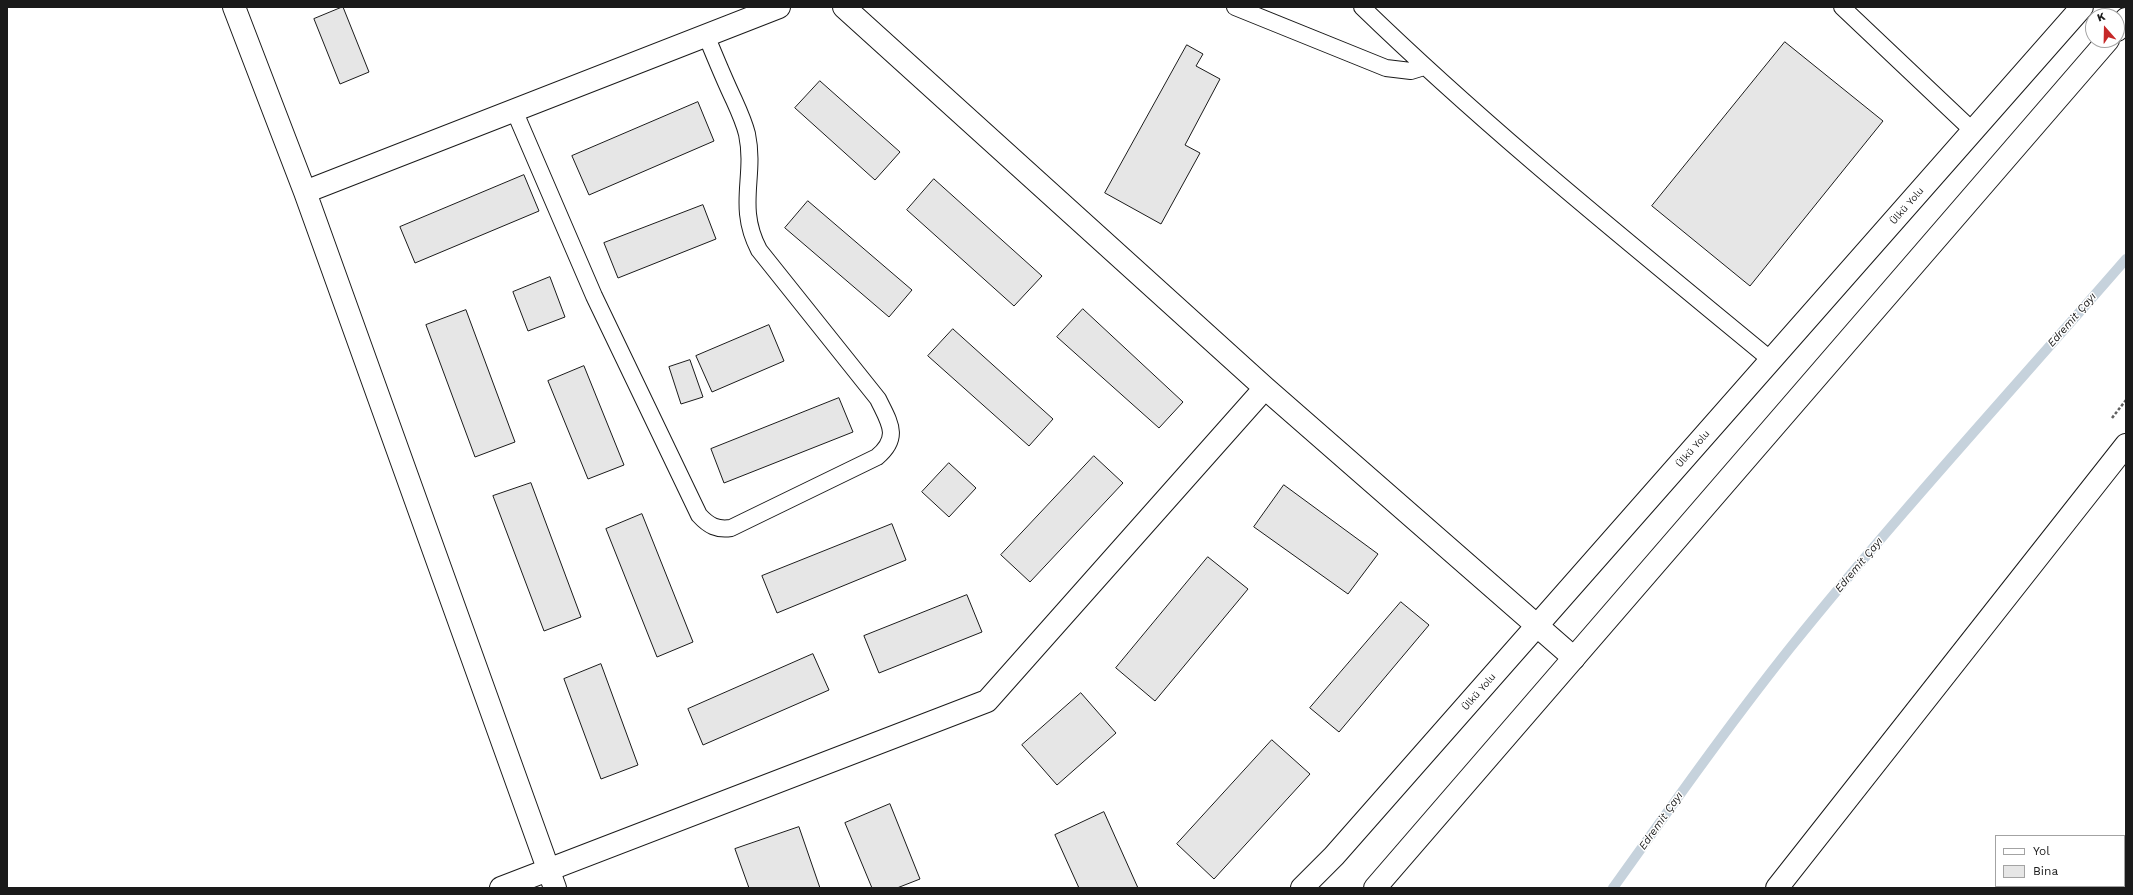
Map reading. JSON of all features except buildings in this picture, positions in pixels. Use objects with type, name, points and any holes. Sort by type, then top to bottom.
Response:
[{"type":"street","points":[[234,7],[305,192],[551,879]]},
{"type":"street","points":[[305,192],[779,7]]},
{"type":"street","points":[[844,7],[1265,388],[1574,658]]},
{"type":"street","name":"Ülkü Yolu","points":[[1302,888],[1334,856],[1538,626],[2082,7]]},
{"type":"street","points":[[1375,888],[2101,48]]},
{"type":"street","points":[[501,888],[551,879],[988,701],[1265,388]]},
{"type":"street","points":[[1777,888],[2126,445]]},
{"type":"lane","points":[[1235,7],[1386,68],[1411,71],[1424,67]]},
{"type":"lane","points":[[1362,7],[1424,67],[1553,180],[1772,360]]},
{"type":"lane","points":[[1842,7],[1973,131]]},
{"type":"lane","points":[[514,110],[594,296],[699,515],[706,523],[714,528],[731,528],[877,457],[885,451],[892,434],[891,425],[878,399],[759,250],[753,238],[746,207],[750,154],[747,134],[742,117],[706,36]]},
{"type":"waterway","name":"Edremit Çayı","points":[[1613,888],[1722,737],[1790,648],[1914,500],[2126,259]]}]
